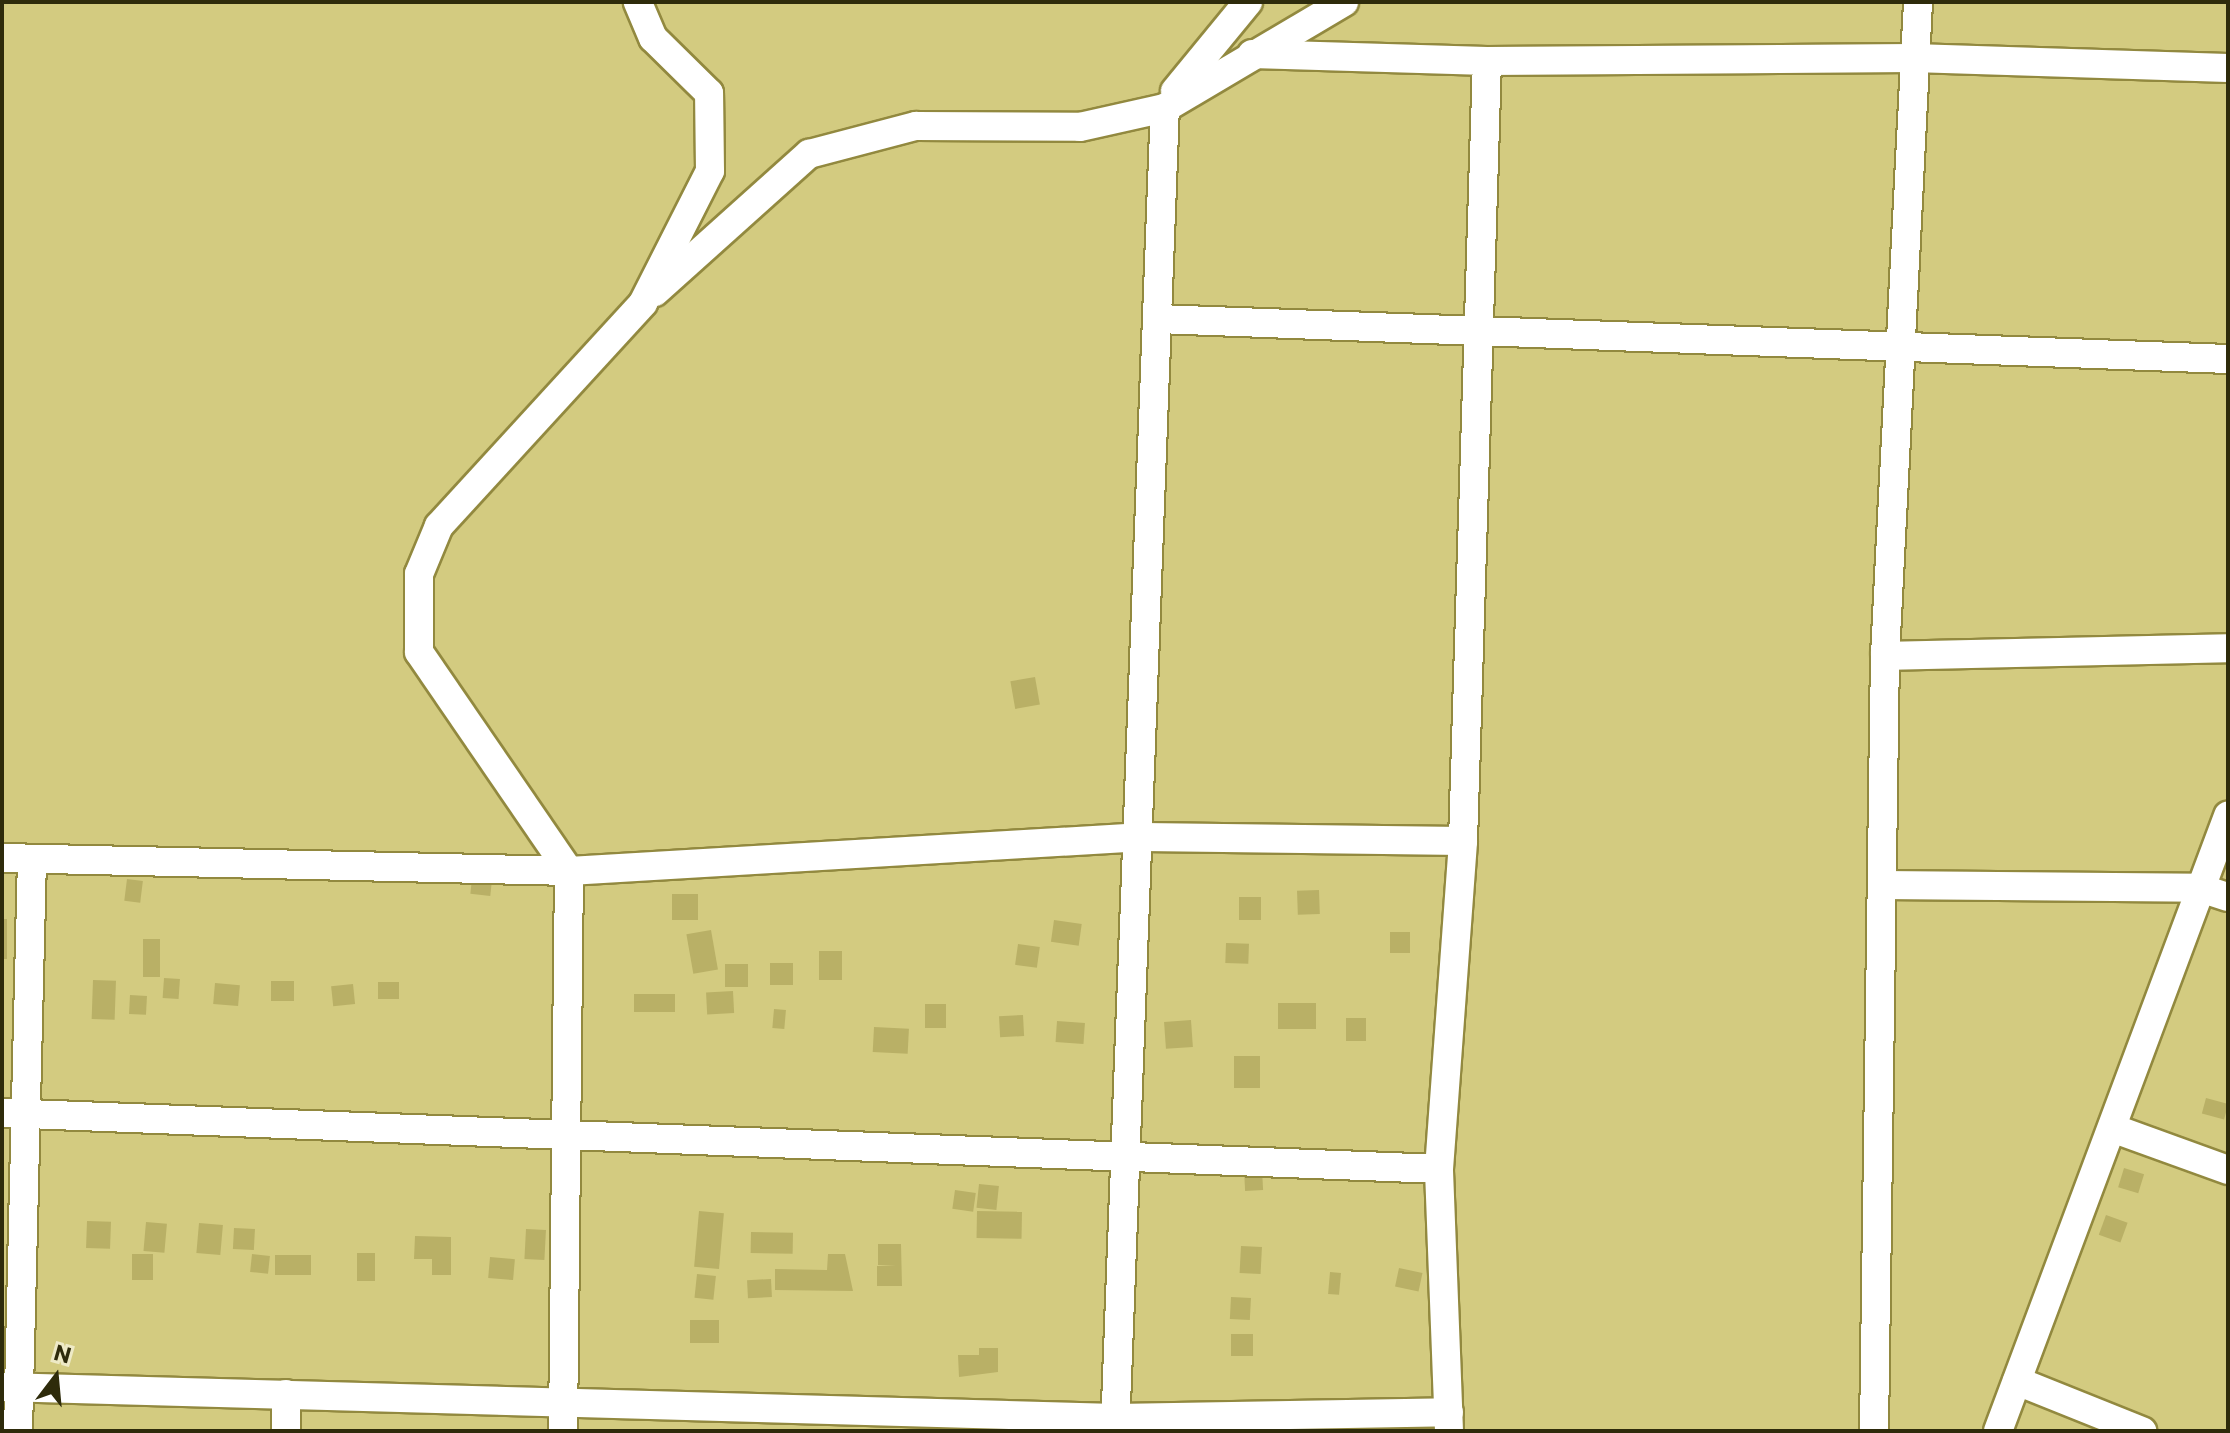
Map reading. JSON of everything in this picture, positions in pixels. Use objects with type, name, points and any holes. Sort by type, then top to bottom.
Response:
[{"type":"street","points":[[638,2],[653,38],[709,93],[710,171],[643,303]]},
{"type":"street","points":[[1115,1424],[1123,1157],[1143,837],[1165,106],[1248,2]]},
{"type":"street","points":[[563,1431],[569,871],[419,652],[419,574],[439,526],[643,303],[809,154],[916,126],[1080,127],[1165,106],[1344,2]]},
{"type":"street","points":[[1874,1431],[1885,656],[1906,345],[1913,58],[1918,2]]},
{"type":"street","points":[[1252,54],[1487,61],[1913,58],[2228,68]]},
{"type":"street","points":[[11,1387],[563,1400],[1115,1424],[1449,1422],[1439,1169],[1463,841],[1487,61]]},
{"type":"street","points":[[1158,319],[1479,335],[1906,345],[2228,359]]},
{"type":"street","points":[[1885,656],[2228,648]]},
{"type":"street","points":[[1998,1431],[2228,816]]},
{"type":"street","points":[[2,858],[569,871],[1143,837],[1463,841]]},
{"type":"street","points":[[18,1431],[11,1387],[14,1114],[32,859]]},
{"type":"street","points":[[1882,885],[2200,888],[2228,897]]},
{"type":"street","points":[[14,1114],[1439,1169]]},
{"type":"street","points":[[2112,1128],[2228,1170]]},
{"type":"street","points":[[2017,1381],[2142,1431]]},
{"type":"street","points":[[286,1394],[286,1431]]},
{"type":"building","points":[[1035,677],[1040,705],[1015,709],[1010,681]]},
{"type":"building","points":[[473,869],[493,871],[490,896],[470,894]]},
{"type":"building","points":[[127,879],[143,881],[140,903],[124,901]]},
{"type":"building","points":[[1319,890],[1320,914],[1298,915],[1297,891]]},
{"type":"building","points":[[672,894],[698,894],[698,920],[672,920]]},
{"type":"building","points":[[1239,897],[1261,897],[1261,920],[1239,920]]},
{"type":"building","points":[[2,919],[7,919],[7,959],[2,959]]},
{"type":"building","points":[[1054,920],[1082,924],[1079,946],[1051,942]]},
{"type":"building","points":[[711,930],[718,969],[693,974],[686,934]]},
{"type":"building","points":[[1390,932],[1410,932],[1410,953],[1390,953]]},
{"type":"building","points":[[143,939],[160,939],[160,977],[143,977]]},
{"type":"building","points":[[1226,943],[1249,944],[1248,964],[1225,963]]},
{"type":"building","points":[[1018,944],[1040,947],[1037,968],[1015,965]]},
{"type":"building","points":[[819,951],[842,951],[842,980],[819,980]]},
{"type":"building","points":[[770,963],[793,963],[793,985],[770,985]]},
{"type":"building","points":[[725,964],[748,964],[748,987],[725,987]]},
{"type":"building","points":[[164,978],[180,979],[179,999],[163,998]]},
{"type":"building","points":[[93,980],[116,981],[115,1020],[92,1019]]},
{"type":"building","points":[[271,981],[294,981],[294,1001],[271,1001]]},
{"type":"building","points":[[378,982],[399,982],[399,999],[378,999]]},
{"type":"building","points":[[215,983],[240,985],[238,1006],[213,1004]]},
{"type":"building","points":[[353,984],[355,1004],[333,1006],[331,986]]},
{"type":"building","points":[[733,991],[734,1013],[707,1014],[706,992]]},
{"type":"building","points":[[634,994],[675,994],[675,1012],[634,1012]]},
{"type":"building","points":[[130,995],[147,996],[146,1015],[129,1014]]},
{"type":"building","points":[[1278,1003],[1316,1003],[1316,1029],[1278,1029]]},
{"type":"building","points":[[925,1004],[946,1004],[946,1028],[925,1028]]},
{"type":"building","points":[[774,1009],[786,1010],[784,1029],[772,1028]]},
{"type":"building","points":[[1023,1015],[1024,1036],[1000,1037],[999,1016]]},
{"type":"building","points":[[1346,1018],[1366,1018],[1366,1041],[1346,1041]]},
{"type":"building","points":[[1191,1020],[1193,1047],[1166,1049],[1164,1022]]},
{"type":"building","points":[[1057,1021],[1085,1023],[1083,1044],[1056,1042]]},
{"type":"building","points":[[874,1027],[909,1029],[908,1054],[873,1052]]},
{"type":"building","points":[[1234,1056],[1260,1056],[1260,1088],[1234,1088]]},
{"type":"building","points":[[2206,1098],[2228,1104],[2224,1119],[2202,1113]]},
{"type":"building","points":[[2124,1168],[2144,1174],[2138,1193],[2118,1187]]},
{"type":"building","points":[[1262,1169],[1263,1190],[1245,1191],[1244,1170]]},
{"type":"building","points":[[979,1184],[999,1186],[996,1210],[976,1208]]},
{"type":"building","points":[[955,1190],[976,1193],[973,1212],[952,1209]]},
{"type":"building","points":[[699,1211],[724,1213],[719,1269],[694,1267]]},
{"type":"building","points":[[977,1211],[1022,1212],[1022,1239],[977,1238]]},
{"type":"building","points":[[2106,1215],[2128,1223],[2120,1243],[2099,1235]]},
{"type":"building","points":[[87,1221],[111,1222],[110,1249],[86,1248]]},
{"type":"building","points":[[146,1222],[167,1224],[164,1253],[143,1251]]},
{"type":"building","points":[[199,1223],[223,1225],[220,1255],[196,1253]]},
{"type":"building","points":[[234,1228],[255,1229],[254,1250],[233,1249]]},
{"type":"building","points":[[526,1229],[546,1230],[544,1260],[524,1259]]},
{"type":"building","points":[[751,1232],[793,1233],[793,1254],[751,1253]]},
{"type":"building","points":[[415,1236],[451,1237],[451,1275],[432,1275],[432,1259],[414,1259]]},
{"type":"building","points":[[878,1244],[901,1244],[902,1286],[877,1286],[877,1266],[896,1266],[878,1265]]},
{"type":"building","points":[[1241,1246],[1262,1247],[1261,1274],[1240,1273]]},
{"type":"building","points":[[357,1253],[375,1253],[375,1281],[357,1281]]},
{"type":"building","points":[[132,1254],[153,1254],[153,1280],[132,1280]]},
{"type":"building","points":[[252,1254],[270,1256],[268,1274],[250,1272]]},
{"type":"building","points":[[828,1254],[845,1254],[853,1291],[775,1290],[775,1269],[827,1270]]},
{"type":"building","points":[[275,1255],[311,1255],[311,1275],[275,1275]]},
{"type":"building","points":[[490,1257],[515,1259],[513,1280],[488,1278]]},
{"type":"building","points":[[1399,1268],[1422,1273],[1419,1292],[1395,1287]]},
{"type":"building","points":[[1330,1272],[1341,1273],[1339,1295],[1328,1294]]},
{"type":"building","points":[[697,1274],[716,1276],[713,1300],[694,1298]]},
{"type":"building","points":[[771,1279],[772,1297],[748,1298],[747,1280]]},
{"type":"building","points":[[1231,1297],[1251,1298],[1250,1320],[1230,1319]]},
{"type":"building","points":[[690,1320],[719,1320],[719,1343],[690,1343]]},
{"type":"building","points":[[1231,1334],[1253,1334],[1253,1356],[1231,1356]]},
{"type":"building","points":[[979,1348],[998,1348],[998,1372],[959,1377],[958,1355],[979,1355]]}]
